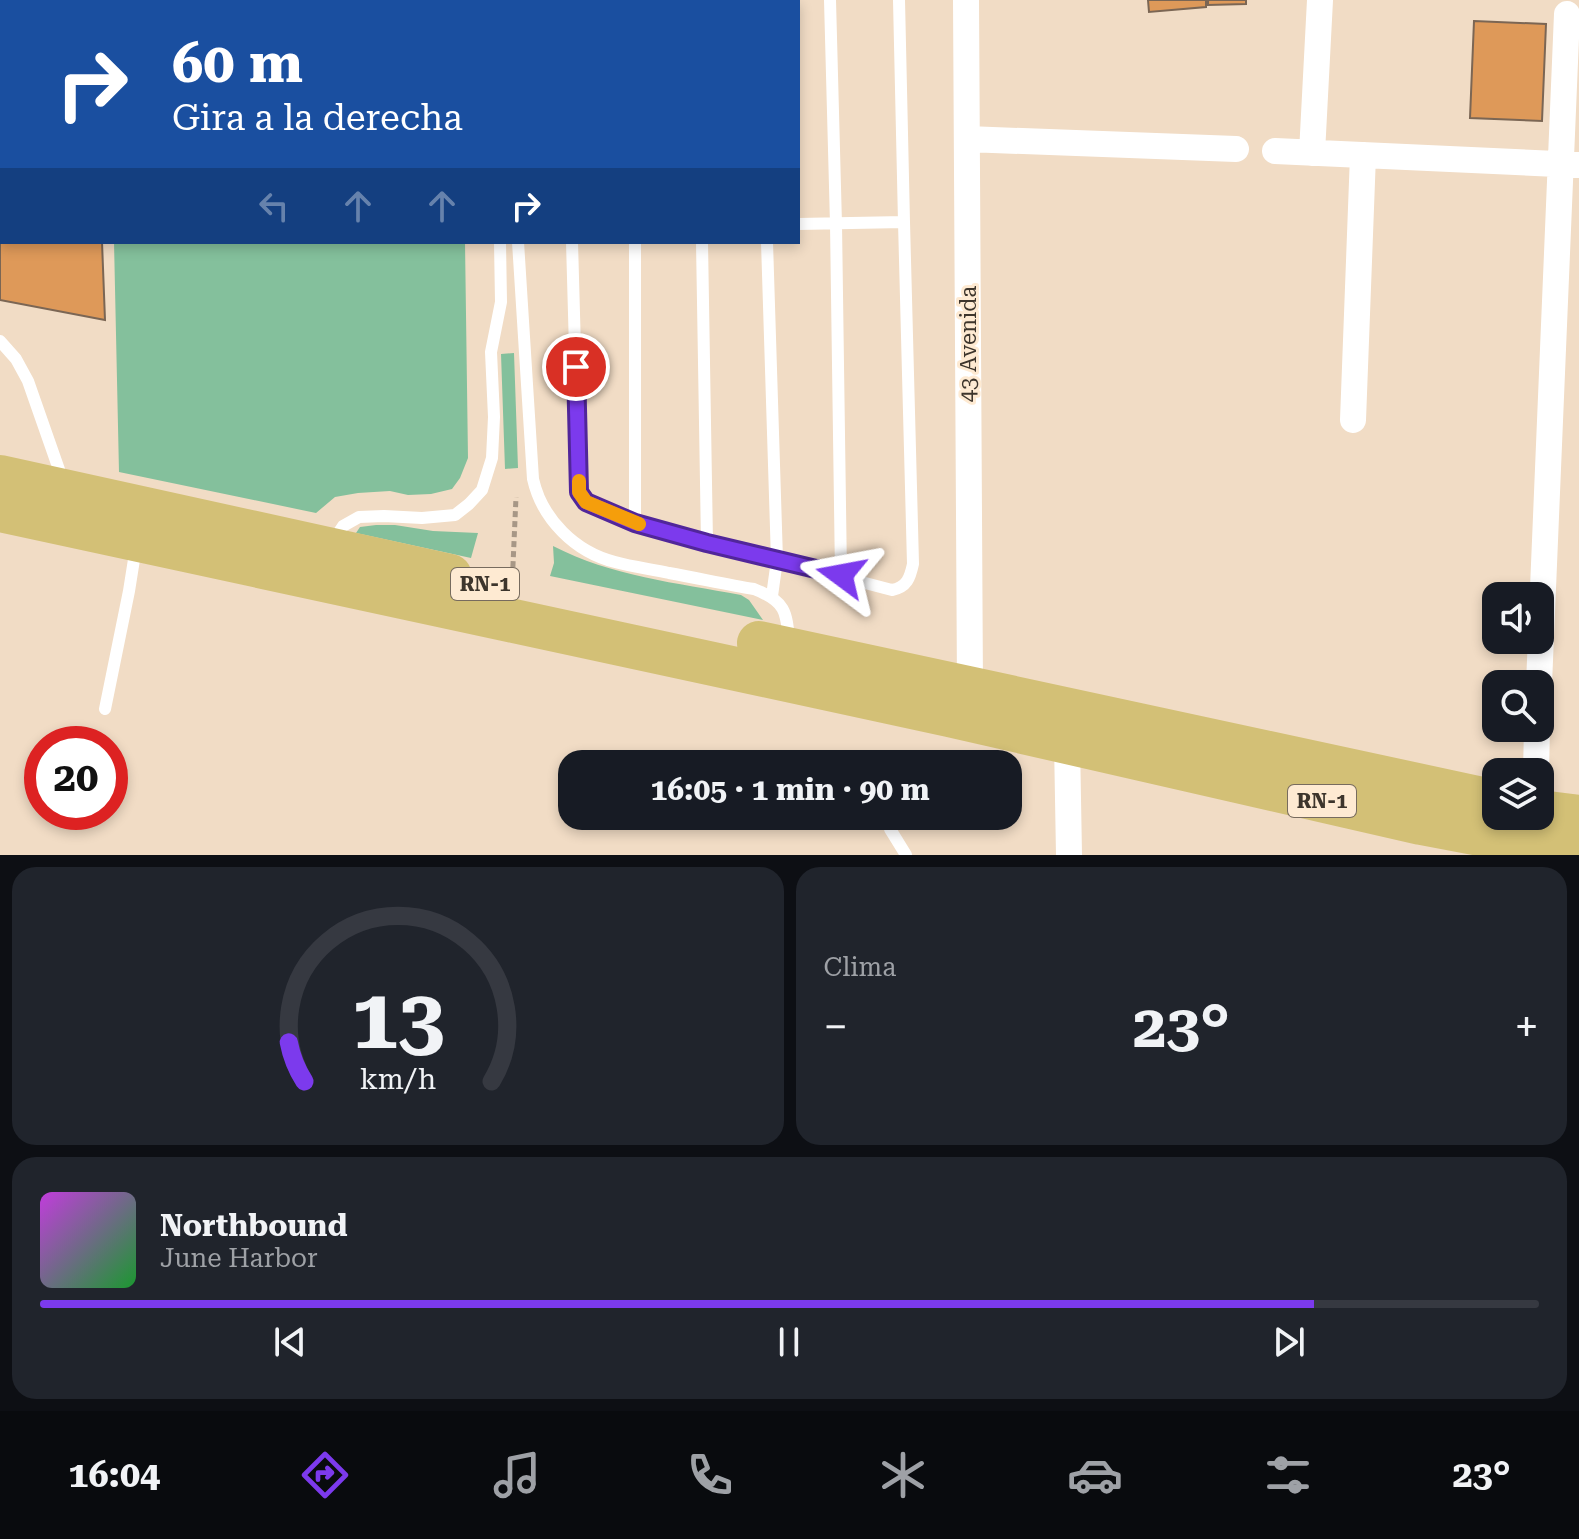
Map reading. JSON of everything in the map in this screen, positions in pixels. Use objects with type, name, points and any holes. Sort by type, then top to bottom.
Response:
[{"type":"highway","name":"RN-1","points":[[2,492],[67,491],[1482,799]]},
{"type":"highway","name":"RN-1","points":[[2,492],[137,539],[1067,742],[1421,823],[1579,850]]},
{"type":"highway","points":[[1554,814],[1579,817]]},
{"type":"street","name":"43 Avenida","points":[[966,0],[970,688]]},
{"type":"street","points":[[1312,153],[1320,0]]},
{"type":"street","points":[[1540,670],[1570,164],[1567,14]]},
{"type":"street","points":[[967,139],[1236,149]]},
{"type":"street","points":[[1275,151],[1570,164]]},
{"type":"street","points":[[1353,420],[1363,155]]},
{"type":"street","points":[[1065,848],[1067,742]]},
{"type":"lane","points":[[830,0],[841,575]]},
{"type":"lane","points":[[572,244],[579,492],[586,502],[635,523],[707,543],[892,590],[906,584],[913,564],[899,0]]},
{"type":"lane","points":[[800,224],[904,222]]},
{"type":"lane","points":[[328,549],[343,526],[359,517],[455,515],[482,490],[492,458],[491,352],[501,302],[500,244]]},
{"type":"lane","points":[[518,244],[533,479],[542,506],[574,542],[613,562],[754,589],[772,596],[787,618],[790,650]]},
{"type":"lane","points":[[635,244],[635,523]]},
{"type":"lane","points":[[702,244],[707,543]]},
{"type":"lane","points":[[767,244],[777,560],[772,596]]},
{"type":"lane","points":[[0,341],[16,359],[28,381],[67,491]]},
{"type":"lane","points":[[105,709],[137,539]]},
{"type":"lane","points":[[891,830],[906,855]]},
{"type":"path","points":[[482,490],[516,496],[536,493]]},
{"type":"path","points":[[512,590],[516,496]]},
{"type":"green space","points":[[114,244],[465,244],[468,458],[452,489],[431,494],[408,495],[390,491],[335,497],[316,513],[119,472]]},
{"type":"green space","points":[[514,353],[518,468],[505,469],[501,354]]},
{"type":"green space","points":[[376,525],[478,533],[471,558],[356,533],[360,527]]},
{"type":"green space","points":[[553,546],[621,572],[741,595],[749,600],[763,620],[550,576],[554,563]]},
{"type":"building","points":[[1148,0],[1206,0],[1206,7],[1149,12]]},
{"type":"building","points":[[1208,0],[1246,0],[1246,4],[1208,5]]},
{"type":"building","points":[[1474,21],[1546,24],[1542,121],[1470,118]]},
{"type":"building","points":[[0,244],[102,244],[105,320],[0,300]]},
{"type":"slow traffic","points":[[579,481],[579,492],[586,502],[639,524]]},
{"type":"route","points":[[576,367],[579,492],[586,502],[635,523],[841,575]]}]
